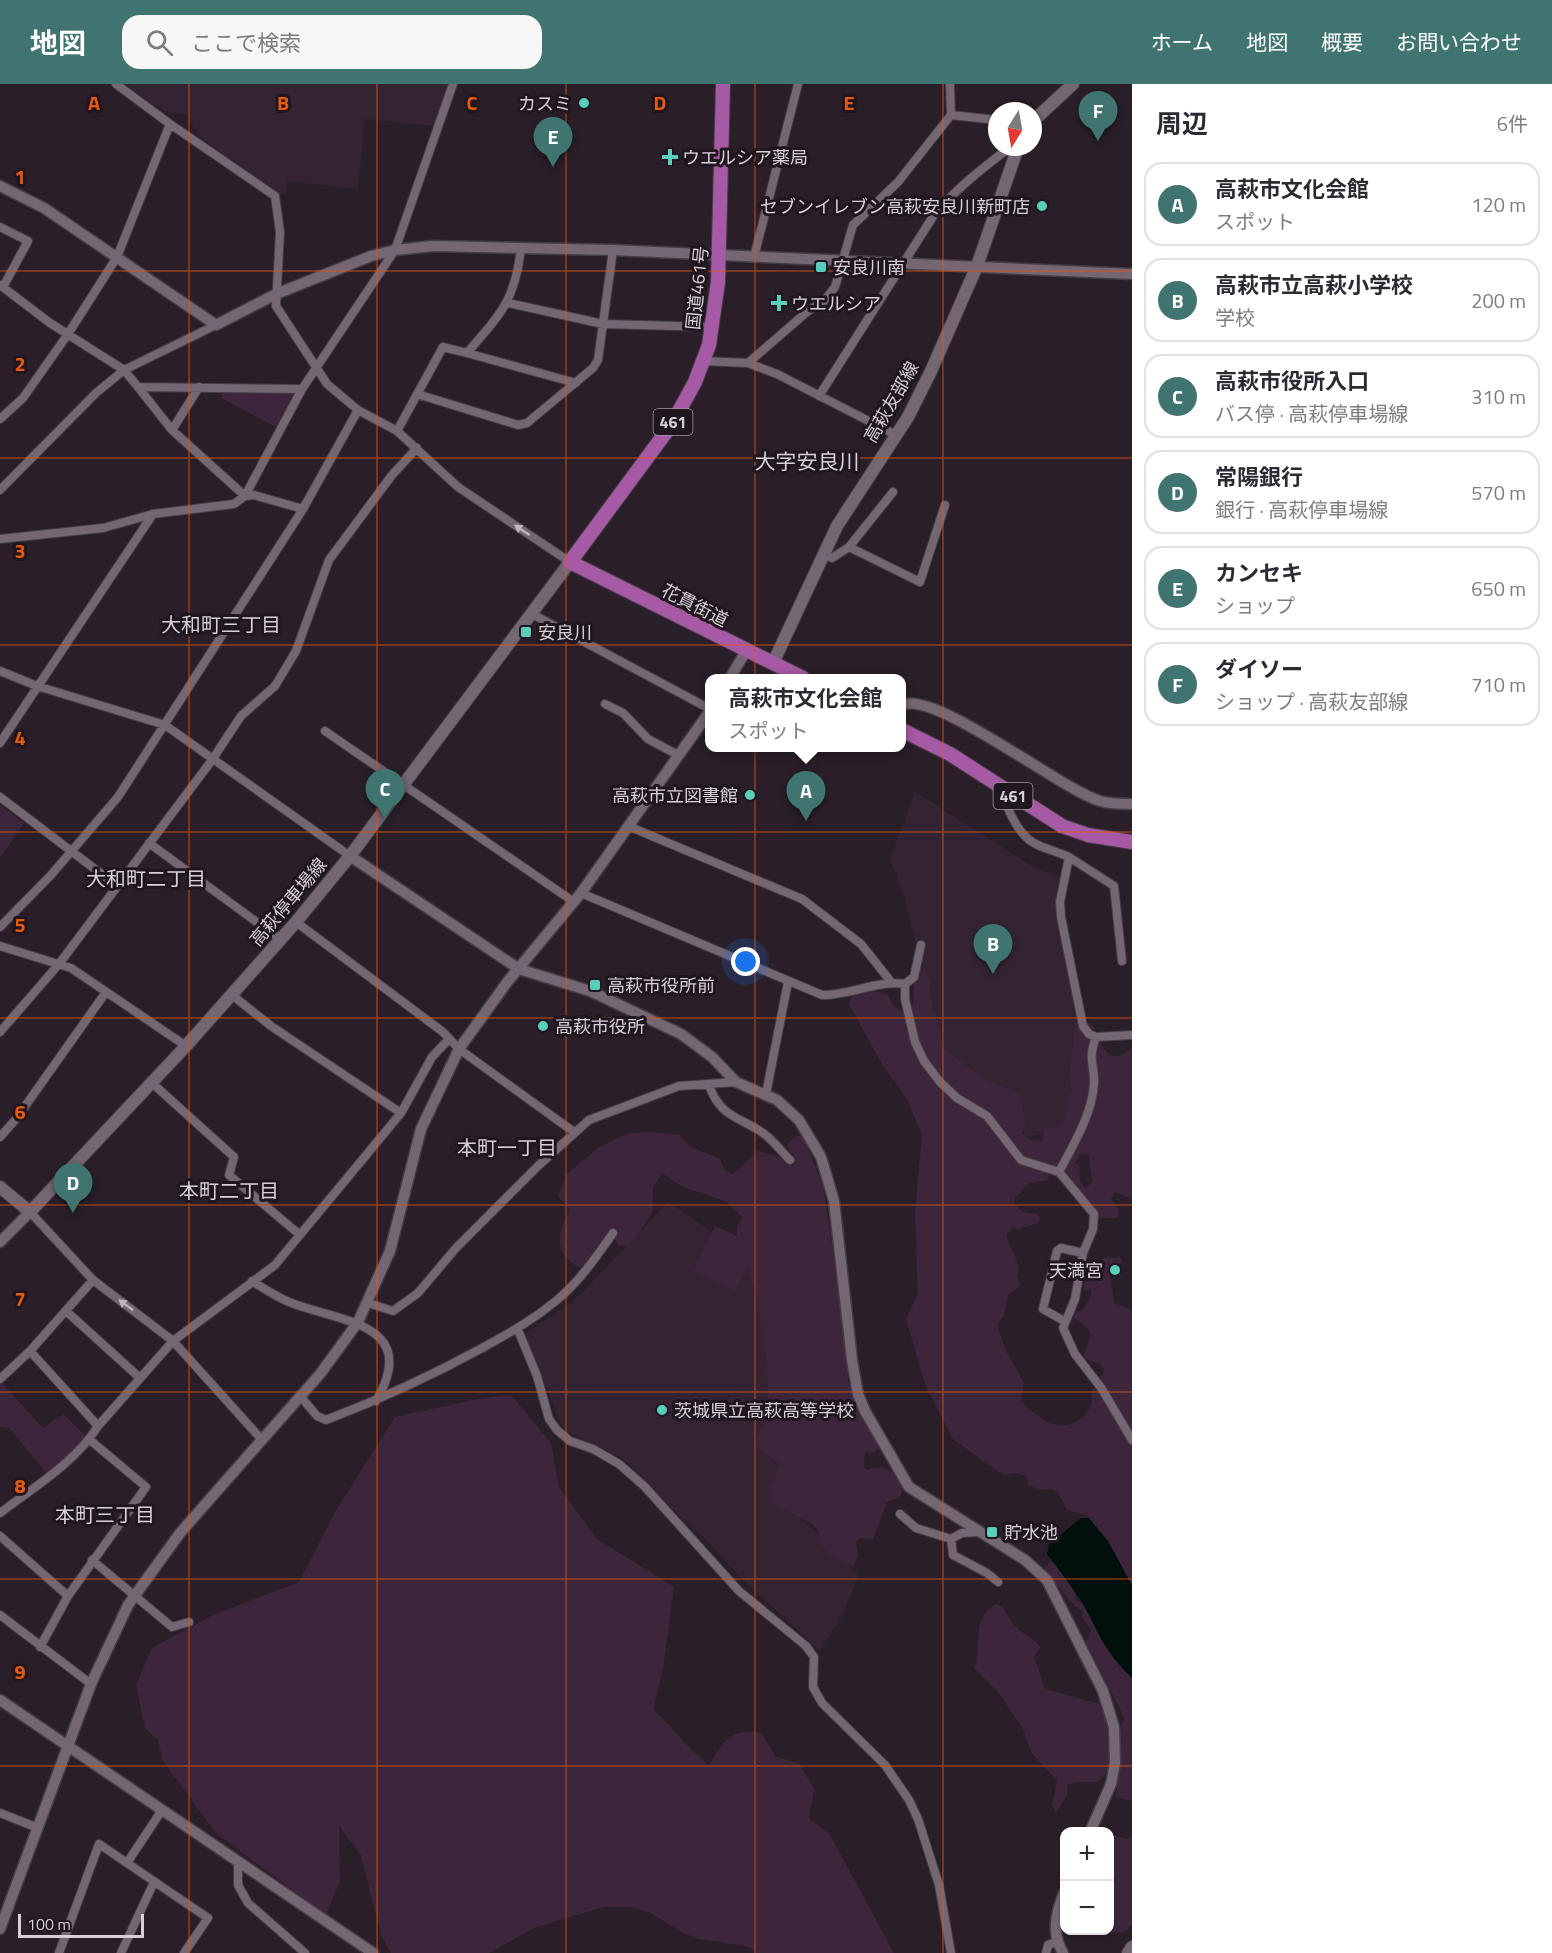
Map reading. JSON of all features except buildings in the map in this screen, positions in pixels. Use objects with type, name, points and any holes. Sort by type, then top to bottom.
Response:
[{"type":"highway","name":"国道461号","points":[[570,562],[672,424],[703,361],[713,327],[719,256],[723,84]]},
{"type":"highway","name":"花貫街道","points":[[570,562],[795,674]]},
{"type":"highway","name":"461","points":[[906,732],[950,754],[1055,822],[1088,837],[1132,842]]},
{"type":"main road","points":[[1042,113],[1073,84]]},
{"type":"main road","name":"高萩友部線","points":[[773,663],[823,553],[851,502],[896,435],[931,371],[977,266],[1015,156]]},
{"type":"main road","name":"高萩停車場線","points":[[30,1212],[186,1046],[296,922],[350,856],[570,562]]},
{"type":"main road","points":[[0,1187],[30,1212]]},
{"type":"main road","points":[[1128,1953],[1132,1947]]},
{"type":"street","points":[[116,84],[274,196],[280,232],[276,306],[314,368],[327,384],[358,410],[397,431],[458,487],[570,562]]},
{"type":"street","points":[[0,539],[103,528],[153,514],[234,504],[245,496],[314,368],[336,341],[347,319],[374,284],[395,250],[453,84]]},
{"type":"street","points":[[754,257],[798,84]]},
{"type":"street","points":[[748,363],[808,311],[830,296],[853,225],[898,182],[951,115],[950,84]]},
{"type":"street","points":[[951,115],[988,119]]},
{"type":"street","points":[[0,419],[23,398],[68,334],[117,257],[171,124]]},
{"type":"street","points":[[819,396],[934,215],[952,193],[999,156]]},
{"type":"street","points":[[0,186],[44,208],[216,325]]},
{"type":"street","points":[[0,226],[28,241],[2,286],[68,334],[124,370],[172,430],[245,496],[254,495],[303,509]]},
{"type":"street","points":[[0,490],[96,393],[124,370],[276,294],[371,256],[395,250],[434,246],[613,250],[1132,274]]},
{"type":"street","points":[[467,353],[508,303],[517,282],[521,249]]},
{"type":"street","points":[[417,394],[518,425],[527,423],[593,368],[598,360],[613,250]]},
{"type":"street","points":[[508,303],[603,324],[713,327]]},
{"type":"street","points":[[397,431],[443,347],[576,383]]},
{"type":"street","points":[[703,361],[748,363],[801,384],[819,396],[896,435]]},
{"type":"street","points":[[138,387],[302,389]]},
{"type":"street","points":[[172,430],[199,387]]},
{"type":"street","points":[[0,927],[118,797],[303,509],[358,410]]},
{"type":"street","points":[[0,1032],[59,964],[116,885],[212,760],[241,716],[275,686],[296,651],[329,560],[392,474],[417,448]]},
{"type":"street","points":[[823,553],[832,558],[849,547],[893,492]]},
{"type":"street","points":[[849,547],[920,582],[945,505]]},
{"type":"street","points":[[0,743],[153,514]]},
{"type":"street","points":[[532,614],[705,707]]},
{"type":"street","points":[[732,674],[746,651]]},
{"type":"street","points":[[0,671],[37,686],[165,725],[350,856],[519,969],[590,991],[661,1023],[698,1046],[736,1082],[766,1094],[788,1108],[799,1120],[821,1157],[829,1179],[842,1254],[852,1360],[858,1394],[866,1411],[909,1487],[1025,1560],[1047,1580],[1110,1709],[1116,1743],[1115,1763],[1111,1784],[1092,1827]]},
{"type":"street","points":[[906,704],[915,702],[931,708],[989,737],[1099,801],[1132,804]]},
{"type":"street","points":[[605,704],[623,713],[648,739],[678,755]]},
{"type":"street","points":[[0,1929],[91,1684],[135,1596],[180,1533],[301,1397],[340,1349],[358,1322],[390,1251],[421,1129],[459,1049],[519,969],[578,898],[705,717]]},
{"type":"street","points":[[325,731],[402,785],[578,898],[822,995],[849,993],[892,983],[906,984]]},
{"type":"street","points":[[1000,786],[1024,836],[1035,844],[1056,850],[1069,857],[1114,886],[1122,961]]},
{"type":"street","points":[[0,797],[116,885]]},
{"type":"street","points":[[628,826],[802,899],[861,944],[892,983]]},
{"type":"street","points":[[149,843],[280,940]]},
{"type":"street","points":[[1069,857],[1060,902],[1061,917],[1083,1026],[1089,1034],[1096,1037],[1132,1035]]},
{"type":"street","points":[[296,922],[442,1032],[459,1049],[574,1132]]},
{"type":"street","points":[[921,945],[914,977],[906,984],[905,999],[915,1042],[924,1061],[939,1082],[957,1098],[987,1116],[1021,1160],[1059,1172],[1094,1214],[1093,1229],[1083,1253],[1075,1299],[1062,1328],[1073,1350],[1102,1389],[1132,1440]]},
{"type":"street","points":[[0,946],[71,968],[186,1046]]},
{"type":"street","points":[[766,1094],[788,982]]},
{"type":"street","points":[[0,1137],[16,1119],[106,992]]},
{"type":"street","points":[[232,995],[271,1026],[401,1113]]},
{"type":"street","points":[[1059,1172],[1087,1111],[1094,1083],[1090,1065],[1091,1049],[1096,1037]]},
{"type":"street","points":[[0,1513],[57,1470],[90,1440],[98,1426],[172,1341],[275,1265],[401,1113],[432,1057],[449,1039]]},
{"type":"street","points":[[368,1303],[393,1311],[411,1299],[456,1248],[574,1132],[600,1114],[679,1086],[736,1082]]},
{"type":"street","points":[[152,1083],[234,1157],[229,1175],[300,1235]]},
{"type":"street","points":[[710,1085],[714,1100],[722,1110],[764,1134],[790,1160]]},
{"type":"street","points":[[0,1242],[30,1212],[93,1280],[172,1341],[262,1440]]},
{"type":"street","points":[[301,1397],[317,1416],[326,1419],[375,1401],[518,1330],[558,1299],[583,1275],[613,1233]]},
{"type":"street","points":[[1064,1321],[1043,1309],[1050,1272],[1057,1251],[1061,1248],[1083,1253]]},
{"type":"street","points":[[0,1379],[30,1351],[93,1280]]},
{"type":"street","points":[[252,1281],[297,1305],[358,1322],[373,1330],[383,1344],[390,1363],[386,1383],[375,1401]]},
{"type":"street","points":[[66,1311],[140,1378]]},
{"type":"street","points":[[518,1330],[537,1376],[549,1419],[557,1431],[570,1441],[593,1449],[627,1472],[739,1591],[806,1646],[814,1657],[813,1687],[822,1703],[885,1765],[909,1800],[918,1819],[939,1885],[951,1953]]},
{"type":"street","points":[[30,1351],[98,1426]]},
{"type":"street","points":[[40,1647],[68,1596],[146,1487],[90,1440]]},
{"type":"street","points":[[900,1514],[916,1528],[951,1539],[962,1533],[980,1533]]},
{"type":"street","points":[[0,1536],[68,1596]]},
{"type":"street","points":[[951,1539],[953,1555],[987,1573],[998,1582]]},
{"type":"street","points":[[92,1560],[172,1627],[189,1622]]},
{"type":"street","points":[[0,1615],[91,1684]]},
{"type":"street","points":[[0,1701],[373,1953]]},
{"type":"street","points":[[127,1863],[162,1810]]},
{"type":"street","points":[[0,1813],[38,1828]]},
{"type":"street","points":[[59,1953],[99,1844],[208,1918],[184,1953]]},
{"type":"street","points":[[238,1861],[238,1886],[248,1903],[306,1953]]},
{"type":"street","points":[[121,1953],[154,1882]]},
{"type":"street","points":[[1060,1907],[1057,1916],[1056,1941],[1063,1953]]},
{"type":"street","points":[[1046,1953],[1048,1945],[1056,1941]]},
{"type":"shaded area","points":[[125,84],[448,84],[434,126],[365,119],[358,189],[287,181],[286,194],[280,194],[202,139],[186,114],[169,113]]},
{"type":"shaded area","points":[[223,390],[295,392],[276,427],[221,398]]},
{"type":"shaded area","points":[[915,792],[1035,868],[1063,877],[1057,890],[1059,920],[1083,1039],[1063,1131],[1025,1137],[1015,1094],[958,1078],[915,1004],[916,943],[902,890],[890,859]]},
{"type":"shaded area","points":[[0,805],[24,823],[0,858]]},
{"type":"shaded area","points":[[926,973],[928,977],[930,997],[941,1035],[942,1048],[983,1078],[1020,1094],[1026,1127],[1022,1134],[1030,1140],[1042,1141],[1044,1129],[1062,1126],[1064,1122],[1072,1089],[1070,1068],[1073,1031],[1077,1026],[1091,1023],[1104,1049],[1113,1056],[1132,1049],[1132,1202],[1130,1198],[1115,1192],[1111,1199],[1119,1209],[1118,1218],[1099,1218],[1077,1195],[1062,1169],[1050,1167],[1048,1180],[1034,1182],[1024,1187],[1015,1197],[1014,1203],[1022,1212],[1037,1214],[1041,1217],[1038,1223],[1019,1229],[1012,1228],[1007,1235],[1017,1261],[1017,1277],[1020,1286],[1008,1295],[1004,1316],[997,1324],[1005,1349],[1024,1383],[1021,1400],[1036,1415],[1053,1424],[1071,1424],[1080,1419],[1090,1408],[1093,1389],[1104,1372],[1101,1364],[1087,1360],[1084,1355],[1091,1335],[1086,1326],[1074,1318],[1076,1311],[1082,1311],[1091,1294],[1091,1289],[1084,1291],[1084,1282],[1093,1280],[1103,1258],[1120,1257],[1122,1263],[1109,1264],[1114,1303],[1132,1310],[1132,1592],[1087,1515],[1067,1510],[1055,1490],[1028,1485],[1026,1476],[1015,1473],[1003,1475],[953,1439],[925,1384],[906,1319],[918,1294],[915,1213],[922,1135],[907,1099],[882,1064],[849,1004],[852,996],[873,991],[887,994],[894,1007],[908,1014],[913,1004],[914,980]],"holes":[[[1081,1154],[1087,1154],[1092,1182],[1086,1188],[1080,1182],[1079,1165],[1075,1163]]]},
{"type":"shaded area","points":[[648,1132],[680,1135],[689,1146],[720,1159],[725,1171],[733,1174],[758,1151],[774,1155],[794,1166],[794,1156],[787,1146],[796,1136],[803,1136],[823,1186],[845,1329],[848,1380],[857,1408],[882,1445],[874,1452],[865,1453],[864,1467],[867,1470],[887,1469],[899,1477],[902,1483],[900,1497],[887,1502],[873,1539],[860,1538],[856,1542],[858,1555],[853,1566],[830,1555],[821,1545],[819,1531],[812,1524],[773,1503],[772,1486],[780,1465],[755,1443],[766,1411],[768,1372],[763,1332],[749,1265],[735,1291],[693,1271],[715,1226],[737,1236],[737,1228],[742,1217],[725,1201],[681,1186],[662,1173],[653,1187],[653,1211],[630,1246],[618,1245],[611,1232],[606,1234],[581,1268],[572,1263],[562,1250],[560,1235],[570,1210],[558,1196],[567,1174],[598,1148],[626,1134]]},
{"type":"shaded area","name":"茨城県立高萩高等学校","points":[[668,1202],[762,1266],[776,1381],[762,1438],[786,1473],[792,1512],[831,1544],[858,1575],[842,1617],[820,1651],[734,1571],[707,1540],[687,1524],[622,1458],[563,1429],[525,1333],[563,1309],[584,1291]]},
{"type":"shaded area","points":[[0,1381],[43,1428],[63,1414],[90,1440],[49,1476],[9,1428],[0,1427]]},
{"type":"shaded area","points":[[511,1395],[551,1443],[559,1487],[597,1539],[674,1587],[663,1669],[653,1710],[709,1765],[729,1738],[750,1732],[761,1733],[776,1757],[799,1763],[814,1789],[809,1819],[829,1833],[894,1953],[755,1953],[751,1947],[699,1939],[683,1933],[649,1912],[629,1907],[604,1907],[536,1927],[489,1953],[391,1953],[381,1935],[361,1855],[339,1826],[340,1881],[326,1915],[216,1833],[163,1761],[158,1740],[145,1728],[136,1685],[152,1648],[211,1616],[299,1582],[335,1512],[395,1417],[478,1399]]},
{"type":"shaded area","points":[[1081,1518],[1089,1518],[1108,1541],[1132,1585],[1132,1678],[1110,1653],[1079,1597],[1047,1554],[1049,1544]]},
{"type":"shaded area","points":[[1051,1561],[1069,1576],[1077,1601],[1132,1607],[1132,1801],[1116,1797],[1121,1724],[1125,1719],[1086,1642],[1091,1630],[1082,1618],[1083,1612],[1045,1573],[1045,1568]]},
{"type":"shaded area","points":[[997,1604],[1003,1608],[1021,1632],[1040,1647],[1034,1657],[1045,1689],[1100,1704],[1105,1717],[1109,1747],[1106,1773],[1099,1782],[1075,1782],[1067,1785],[1067,1795],[1056,1813],[1052,1804],[1057,1781],[1031,1752],[1023,1729],[999,1693],[974,1668],[980,1624],[983,1616]]},
{"type":"shaded area","points":[[1114,1836],[1127,1839],[1132,1836],[1132,1924],[1127,1931],[1114,1933]]},
{"type":"place","name":"カスミ","points":[[584,103]]},
{"type":"place","name":"ダイソー","points":[[1098,141]]},
{"type":"place","name":"ウエルシア薬局","points":[[670,157]]},
{"type":"place","name":"カンセキ","points":[[553,167]]},
{"type":"place","name":"セブンイレブン高萩安良川新町店","points":[[1042,206]]},
{"type":"place","name":"安良川南","points":[[821,267]]},
{"type":"place","name":"ウエルシア","points":[[779,303]]},
{"type":"place","name":"安良川","points":[[526,632]]},
{"type":"place","name":"高萩市立図書館","points":[[750,795]]},
{"type":"place","name":"高萩市役所入口","points":[[385,819]]},
{"type":"place","name":"高萩市文化会館","points":[[806,821]]},
{"type":"place","name":"高萩市立高萩小学校","points":[[993,974]]},
{"type":"place","name":"高萩市役所前","points":[[595,985]]},
{"type":"place","name":"高萩市役所","points":[[543,1026]]},
{"type":"place","name":"常陽銀行","points":[[73,1213]]},
{"type":"place","name":"天満宮","points":[[1115,1270]]},
{"type":"place","name":"茨城県立高萩高等学校","points":[[662,1410]]},
{"type":"place","name":"貯水池","points":[[992,1532]]},
{"type":"district","name":"大字安良川","points":[[807,461]]},
{"type":"district","name":"大和町三丁目","points":[[221,624]]},
{"type":"district","name":"大和町二丁目","points":[[146,878]]},
{"type":"district","name":"本町一丁目","points":[[507,1147]]},
{"type":"district","name":"本町二丁目","points":[[229,1190]]},
{"type":"district","name":"本町三丁目","points":[[105,1514]]}]
